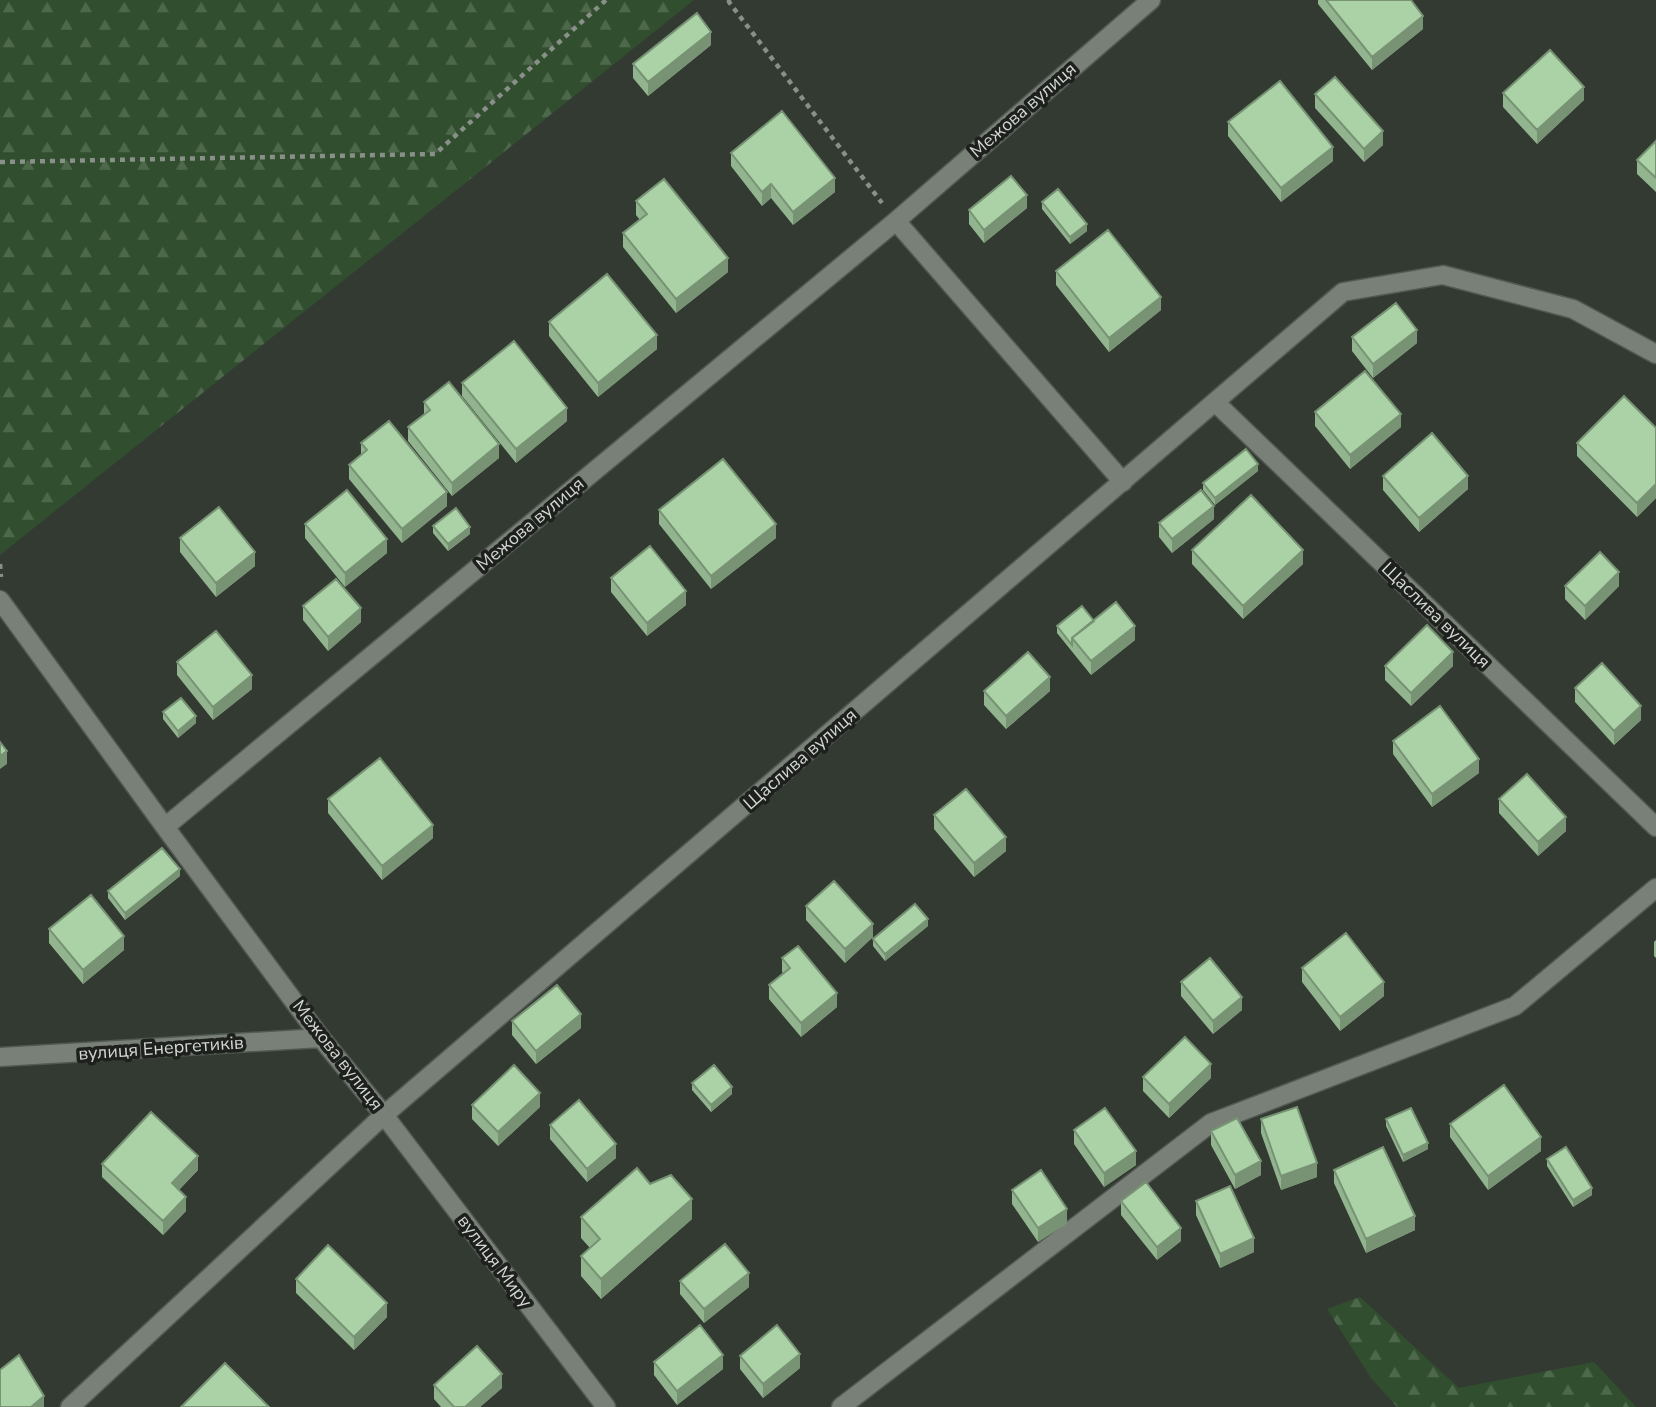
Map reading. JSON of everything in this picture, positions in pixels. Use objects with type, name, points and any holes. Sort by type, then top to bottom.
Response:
[{"type":"street","name":"Межова вулиця","points":[[165,827],[895,221],[1151,0]]},
{"type":"street","points":[[895,221],[1123,482]]},
{"type":"street","name":"Щаслива вулиця","points":[[70,1407],[384,1115],[1343,292],[1443,275],[1573,309],[1656,354]]},
{"type":"street","name":"Щаслива вулиця","points":[[1216,403],[1656,827]]},
{"type":"street","name":"Межова вулиця","points":[[0,600],[321,1038],[384,1115]]},
{"type":"street","points":[[841,1407],[1211,1123],[1515,1006],[1656,888]]},
{"type":"street","name":"вулиця Енергетиків","points":[[0,1057],[321,1038]]},
{"type":"street","name":"вулиця Миру","points":[[384,1115],[606,1407]]},
{"type":"path","points":[[0,162],[435,154],[606,0]]},
{"type":"path","points":[[729,1],[895,221]]},
{"type":"green space","points":[[0,0],[694,0],[0,555]]},
{"type":"green space","points":[[1360,1297],[1459,1388],[1594,1362],[1636,1407],[1397,1407],[1371,1378],[1327,1309]]},
{"type":"building","points":[[1326,0],[1411,0],[1423,16],[1372,57]]},
{"type":"building","points":[[697,13],[711,32],[648,82],[633,64]]},
{"type":"building","points":[[1550,50],[1584,87],[1537,130],[1503,93]]},
{"type":"building","points":[[1335,77],[1383,131],[1364,149],[1315,94]]},
{"type":"building","points":[[1280,81],[1333,147],[1281,188],[1228,122]]},
{"type":"building","points":[[782,111],[835,178],[793,212],[771,184],[762,192],[731,153]]},
{"type":"building","points":[[1656,141],[1656,178],[1637,160]]},
{"type":"building","points":[[1011,176],[1027,195],[984,230],[969,210]]},
{"type":"building","points":[[664,179],[728,258],[676,299],[623,233],[647,214],[636,201]]},
{"type":"building","points":[[1058,189],[1087,224],[1070,237],[1042,202]]},
{"type":"building","points":[[1108,230],[1161,297],[1109,338],[1056,271]]},
{"type":"building","points":[[607,274],[657,335],[598,383],[549,322]]},
{"type":"building","points":[[1396,303],[1417,330],[1373,364],[1352,337]]},
{"type":"building","points":[[514,341],[567,408],[516,449],[462,383]]},
{"type":"building","points":[[1365,371],[1401,414],[1350,455],[1315,412]]},
{"type":"building","points":[[449,382],[499,444],[452,483],[408,427],[430,410],[424,402]]},
{"type":"building","points":[[1624,396],[1656,428],[1656,484],[1637,503],[1577,443]]},
{"type":"building","points":[[389,421],[447,492],[402,529],[349,465],[367,450],[361,443]]},
{"type":"building","points":[[1432,433],[1468,476],[1419,518],[1383,476]]},
{"type":"building","points":[[1246,449],[1258,464],[1215,498],[1203,483]]},
{"type":"building","points":[[723,459],[776,524],[711,576],[659,510]]},
{"type":"building","points":[[347,490],[387,539],[345,573],[305,524]]},
{"type":"building","points":[[1201,490],[1214,506],[1172,539],[1159,523]]},
{"type":"building","points":[[1251,495],[1303,550],[1243,606],[1192,550]]},
{"type":"building","points":[[219,507],[255,552],[216,583],[180,538]]},
{"type":"building","points":[[456,508],[470,527],[448,544],[433,526]]},
{"type":"building","points":[[650,546],[686,591],[647,623],[611,578]]},
{"type":"building","points":[[1600,552],[1619,572],[1585,606],[1565,586]]},
{"type":"building","points":[[336,579],[361,608],[328,637],[303,606]]},
{"type":"building","points":[[1116,602],[1135,626],[1091,661],[1072,638]]},
{"type":"building","points":[[1082,606],[1094,621],[1072,638],[1072,645],[1057,626]]},
{"type":"building","points":[[1427,625],[1453,652],[1411,693],[1385,666]]},
{"type":"building","points":[[216,631],[252,675],[213,707],[177,662]]},
{"type":"building","points":[[1028,652],[1050,677],[1006,716],[984,691]]},
{"type":"building","points":[[1602,663],[1641,706],[1614,731],[1575,688]]},
{"type":"building","points":[[181,698],[196,716],[178,731],[163,712]]},
{"type":"building","points":[[1440,706],[1479,759],[1432,794],[1393,741]]},
{"type":"building","points":[[0,742],[7,751],[0,756]]},
{"type":"building","points":[[380,758],[433,825],[382,866],[328,799]]},
{"type":"building","points":[[1527,774],[1566,817],[1538,842],[1499,799]]},
{"type":"building","points":[[966,789],[1006,837],[974,863],[934,815]]},
{"type":"building","points":[[162,848],[180,869],[125,913],[108,891]]},
{"type":"building","points":[[834,881],[873,924],[845,949],[806,906]]},
{"type":"building","points":[[91,895],[124,936],[83,970],[49,929]]},
{"type":"building","points":[[915,904],[928,919],[885,954],[873,939]]},
{"type":"building","points":[[1346,933],[1384,982],[1340,1017],[1302,968]]},
{"type":"building","points":[[798,946],[837,993],[801,1023],[769,985],[790,968],[782,958]]},
{"type":"building","points":[[1210,958],[1242,997],[1213,1021],[1181,982]]},
{"type":"building","points":[[557,985],[581,1014],[536,1051],[512,1021]]},
{"type":"building","points":[[1185,1037],[1211,1064],[1169,1104],[1143,1077]]},
{"type":"building","points":[[514,1065],[540,1093],[498,1132],[472,1105]]},
{"type":"building","points":[[714,1065],[732,1087],[711,1105],[692,1083]]},
{"type":"building","points":[[1504,1085],[1541,1137],[1488,1176],[1450,1124]]},
{"type":"building","points":[[579,1100],[616,1144],[587,1169],[550,1125]]},
{"type":"building","points":[[1297,1107],[1317,1163],[1281,1176],[1261,1119]]},
{"type":"building","points":[[1105,1108],[1136,1151],[1104,1173],[1074,1130]]},
{"type":"building","points":[[1411,1108],[1428,1143],[1403,1155],[1386,1119]]},
{"type":"building","points":[[151,1112],[198,1156],[172,1183],[186,1197],[163,1221],[102,1164]]},
{"type":"building","points":[[1237,1118],[1261,1161],[1235,1175],[1211,1131]]},
{"type":"building","points":[[1383,1147],[1415,1216],[1366,1239],[1334,1170]]},
{"type":"building","points":[[1566,1147],[1592,1188],[1573,1200],[1547,1159]]},
{"type":"building","points":[[637,1168],[650,1184],[671,1175],[692,1199],[601,1279],[581,1256],[600,1239],[581,1217]]},
{"type":"building","points":[[1041,1170],[1067,1209],[1038,1228],[1012,1190]]},
{"type":"building","points":[[1146,1182],[1181,1228],[1157,1247],[1121,1201]]},
{"type":"building","points":[[1230,1186],[1254,1238],[1220,1254],[1196,1201]]},
{"type":"building","points":[[725,1244],[749,1273],[704,1309],[680,1281]]},
{"type":"building","points":[[328,1245],[387,1303],[354,1337],[296,1279]]},
{"type":"building","points":[[700,1325],[723,1355],[677,1391],[654,1362]]},
{"type":"building","points":[[777,1325],[800,1354],[763,1384],[740,1356]]},
{"type":"building","points":[[477,1346],[502,1374],[465,1407],[454,1407],[434,1385]]},
{"type":"building","points":[[19,1355],[44,1396],[31,1407],[0,1407],[0,1370]]},
{"type":"building","points":[[225,1363],[269,1407],[181,1407]]}]
